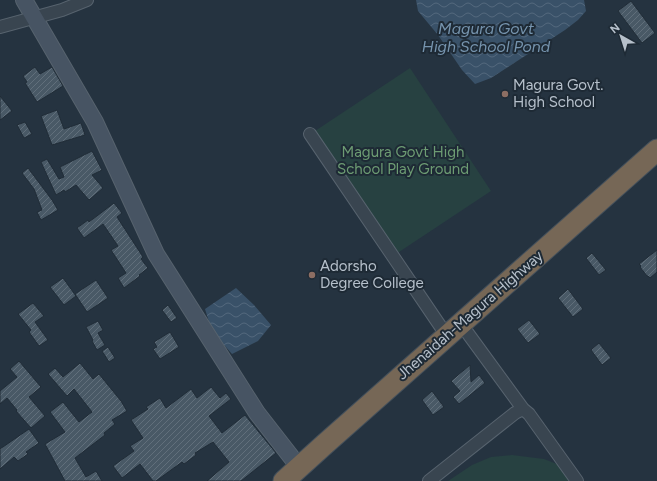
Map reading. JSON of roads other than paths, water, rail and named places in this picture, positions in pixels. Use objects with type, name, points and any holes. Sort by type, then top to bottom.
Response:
[{"type":"highway","name":"Jhenaidah-Magura Highway","points":[[291,477],[657,150]]},
{"type":"main road","points":[[24,0],[95,122],[156,254],[257,413],[291,477]]},
{"type":"street","points":[[0,27],[62,10],[87,0]]},
{"type":"street","points":[[310,134],[454,330],[529,414],[577,481]]},
{"type":"street","points":[[429,481],[515,413],[523,409]]},
{"type":"water","name":"Magura Govt High School Pond","points":[[416,0],[584,0],[586,11],[578,20],[565,30],[491,78],[475,84],[462,70],[438,35],[418,11]]},
{"type":"water","points":[[236,288],[254,305],[271,325],[258,341],[232,354],[218,338],[210,325],[205,309]]},
{"type":"place","name":"Magura Govt. High School","points":[[505,94]]},
{"type":"place","name":"Adorsho Degree College","points":[[312,275]]},
{"type":"park label","name":"Magura Govt High School Play Ground","points":[[403,160]]}]
